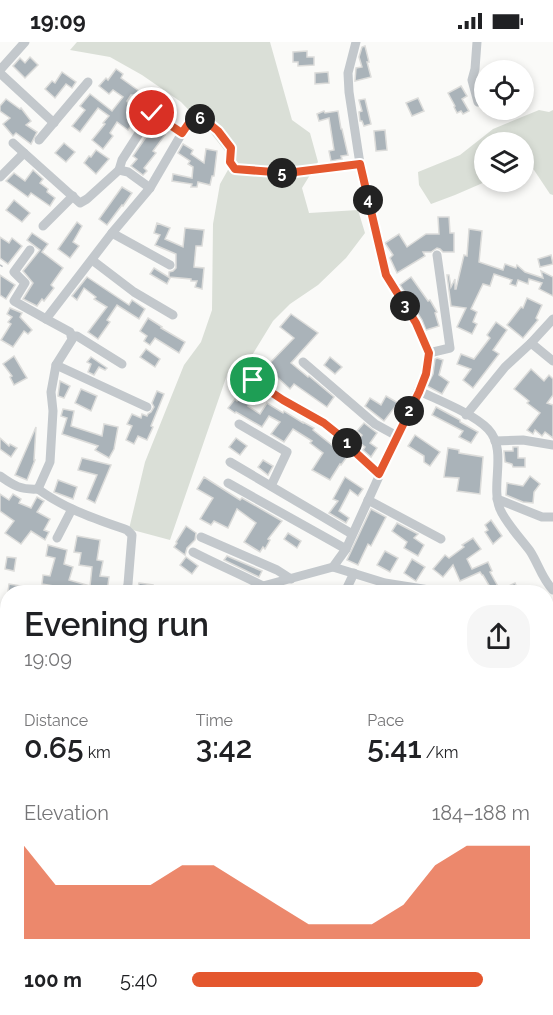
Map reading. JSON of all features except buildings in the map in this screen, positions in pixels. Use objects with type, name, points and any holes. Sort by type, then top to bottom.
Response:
[{"type":"street","points":[[25,42],[0,72],[54,123]]},
{"type":"street","points":[[333,567],[346,549],[419,392],[426,374],[429,353],[416,323],[386,275],[360,164],[348,92],[348,73],[356,42]]},
{"type":"street","points":[[476,60],[477,42]]},
{"type":"street","points":[[474,73],[472,80],[474,87]]},
{"type":"street","points":[[39,140],[88,82]]},
{"type":"street","points":[[134,101],[182,133]]},
{"type":"street","points":[[12,143],[80,202],[87,199],[119,170],[122,160],[152,113]]},
{"type":"street","points":[[46,319],[150,188],[191,120],[202,118],[218,131],[231,148],[230,162],[235,169],[287,173],[360,164]]},
{"type":"street","points":[[0,177],[24,153]]},
{"type":"street","points":[[119,170],[128,172],[150,188]]},
{"type":"street","points":[[43,226],[73,196]]},
{"type":"street","points":[[112,233],[170,265]]},
{"type":"street","points":[[30,250],[14,272],[25,283],[14,301],[70,332],[73,338],[56,365],[51,392],[53,411],[50,462],[38,489]]},
{"type":"street","points":[[429,353],[450,348],[437,255]]},
{"type":"street","points":[[92,260],[134,292],[173,315]]},
{"type":"street","points":[[466,415],[505,367],[553,319]]},
{"type":"street","points":[[71,336],[77,336],[122,364]]},
{"type":"street","points":[[531,342],[553,361]]},
{"type":"street","points":[[303,362],[375,424],[397,436]]},
{"type":"street","points":[[56,365],[147,407]]},
{"type":"street","points":[[253,380],[324,423],[379,474]]},
{"type":"street","points":[[419,392],[466,415],[489,430],[495,441],[498,458],[497,499],[500,511],[531,553],[549,585]]},
{"type":"street","points":[[238,424],[286,452],[271,486]]},
{"type":"street","points":[[495,441],[523,440],[553,446]]},
{"type":"street","points":[[230,462],[352,534]]},
{"type":"street","points":[[0,476],[24,490],[38,489],[51,499],[72,509],[127,530],[132,535],[128,585]]},
{"type":"street","points":[[228,483],[346,549]]},
{"type":"street","points":[[497,499],[542,517],[553,517]]},
{"type":"street","points":[[368,500],[441,539]]},
{"type":"street","points":[[57,538],[72,509]]},
{"type":"street","points":[[201,537],[277,570],[291,579]]},
{"type":"street","points":[[193,552],[216,565],[241,574],[255,585]]},
{"type":"street","points":[[272,585],[333,567],[354,573],[377,585]]},
{"type":"street","points":[[348,585],[354,573]]},
{"type":"shaded area","points":[[77,42],[270,42],[292,120],[310,133],[318,162],[302,188],[309,213],[358,210],[365,233],[346,258],[318,285],[290,304],[273,321],[240,375],[228,372],[170,540],[129,529],[145,462],[184,365],[201,342],[212,310],[213,224],[220,184],[233,161],[210,132],[181,102],[142,75],[110,57],[70,50]]},
{"type":"shaded area","points":[[553,110],[553,195],[534,170],[534,132],[489,132],[515,120],[534,120],[534,112]]},
{"type":"shaded area","points":[[474,144],[474,187],[431,204],[419,185],[418,172],[460,155]]},
{"type":"route","points":[[152,113],[182,133],[191,120],[202,118],[218,131],[231,148],[230,162],[235,169],[287,173],[360,164],[386,275],[416,323],[429,353],[426,374],[419,392],[379,474],[324,423],[253,380]]}]
